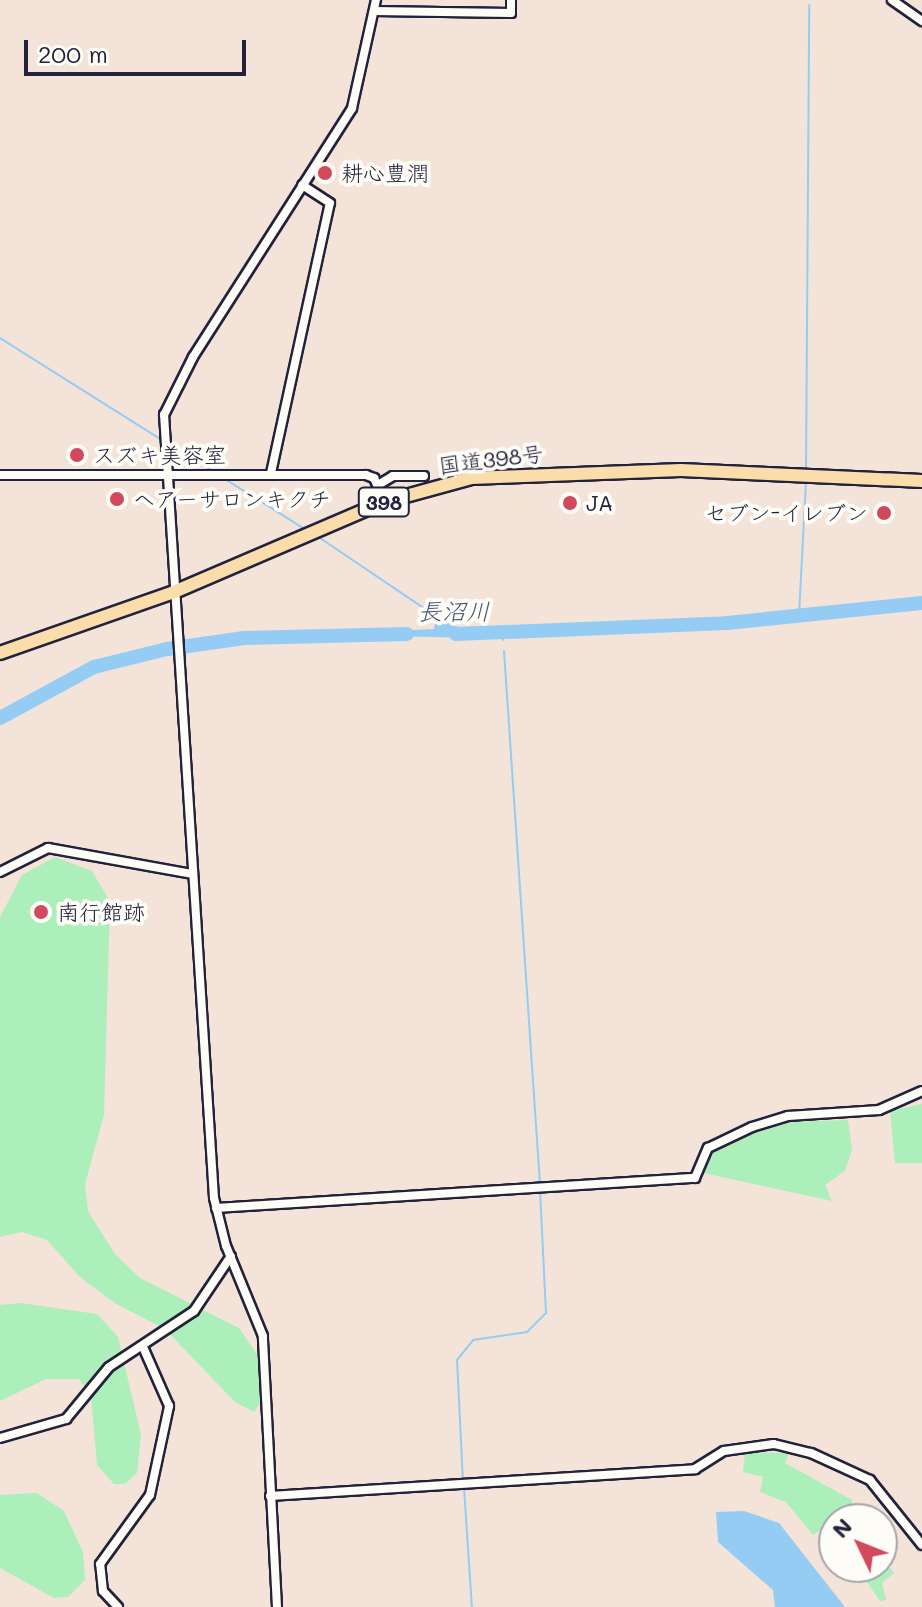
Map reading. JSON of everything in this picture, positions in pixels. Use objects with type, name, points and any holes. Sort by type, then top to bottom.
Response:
[{"type":"highway","name":"国道398号","points":[[0,653],[174,592],[384,502],[441,484],[523,473],[816,472],[922,481]]},
{"type":"street","points":[[277,1607],[263,1336],[231,1256],[216,1208],[165,473],[164,415],[176,384],[352,108],[376,0]]},
{"type":"street","points":[[374,11],[511,13],[511,0]]},
{"type":"street","points":[[892,0],[922,21]]},
{"type":"street","points":[[271,473],[330,203],[302,185]]},
{"type":"street","points":[[0,475],[366,475],[378,485],[384,502]]},
{"type":"street","points":[[378,485],[393,476],[424,476]]},
{"type":"street","points":[[0,872],[48,848],[192,874]]},
{"type":"street","points":[[216,1208],[695,1178],[708,1148],[752,1127],[788,1116],[879,1110],[922,1091]]},
{"type":"street","points":[[0,1438],[66,1419],[109,1367],[194,1311],[231,1256]]},
{"type":"street","points":[[118,1607],[103,1591],[100,1564],[150,1495],[169,1406],[143,1347]]},
{"type":"street","points":[[270,1496],[695,1469],[724,1451],[774,1444],[811,1453],[870,1480],[922,1545]]},
{"type":"green space","points":[[55,857],[92,871],[110,902],[104,1115],[85,1184],[88,1211],[115,1254],[140,1278],[239,1328],[259,1357],[266,1380],[266,1394],[254,1412],[235,1402],[165,1329],[116,1304],[80,1277],[47,1240],[22,1232],[0,1237],[0,917],[22,875]]},
{"type":"green space","points":[[922,1104],[922,1163],[895,1163],[890,1111]]},
{"type":"green space","points":[[848,1120],[852,1150],[845,1171],[825,1185],[832,1201],[699,1172],[711,1152],[755,1131],[788,1122]]},
{"type":"green space","points":[[21,1303],[97,1314],[118,1337],[141,1435],[137,1473],[125,1484],[114,1484],[97,1465],[91,1396],[79,1379],[46,1379],[0,1401],[0,1305]]},
{"type":"green space","points":[[745,1452],[789,1453],[785,1463],[852,1500],[852,1503],[818,1503],[818,1532],[813,1535],[786,1502],[760,1492],[763,1477],[743,1472]]},
{"type":"green space","points":[[37,1493],[64,1511],[83,1552],[85,1580],[68,1597],[54,1598],[0,1568],[0,1495]]},
{"type":"green space","points":[[868,1583],[882,1583],[886,1600],[880,1601]]},
{"type":"water","points":[[436,615],[458,627],[476,629],[475,638],[390,636],[390,631],[434,629]]},
{"type":"water","points":[[744,1511],[779,1523],[818,1573],[818,1583],[826,1583],[845,1607],[775,1607],[773,1590],[718,1542],[716,1512]]},
{"type":"waterway","points":[[806,470],[809,5]]},
{"type":"waterway","points":[[0,338],[162,440]]},
{"type":"waterway","points":[[171,445],[213,471]]},
{"type":"waterway","points":[[225,479],[308,531]]},
{"type":"waterway","points":[[799,615],[806,481]]},
{"type":"waterway","points":[[317,536],[434,615]]},
{"type":"waterway","name":"長沼川","points":[[456,634],[727,623],[922,603]]},
{"type":"waterway","name":"長沼川","points":[[502,632],[503,640]]},
{"type":"waterway","name":"長沼川","points":[[0,718],[94,667],[167,649],[244,638],[407,634]]},
{"type":"waterway","points":[[504,651],[540,1185]]},
{"type":"waterway","points":[[463,1482],[457,1360],[473,1340],[527,1332],[546,1313],[540,1191]]},
{"type":"waterway","points":[[464,1488],[472,1607]]},
{"type":"place","name":"耕心豊潤","points":[[325,173]]},
{"type":"place","name":"スズキ美容室","points":[[77,455]]},
{"type":"place","name":"ヘアーサロンキクチ","points":[[117,499]]},
{"type":"place","name":"JA","points":[[570,503]]},
{"type":"place","name":"セブン-イレブン","points":[[884,513]]},
{"type":"place","name":"南行館跡","points":[[41,912]]}]
